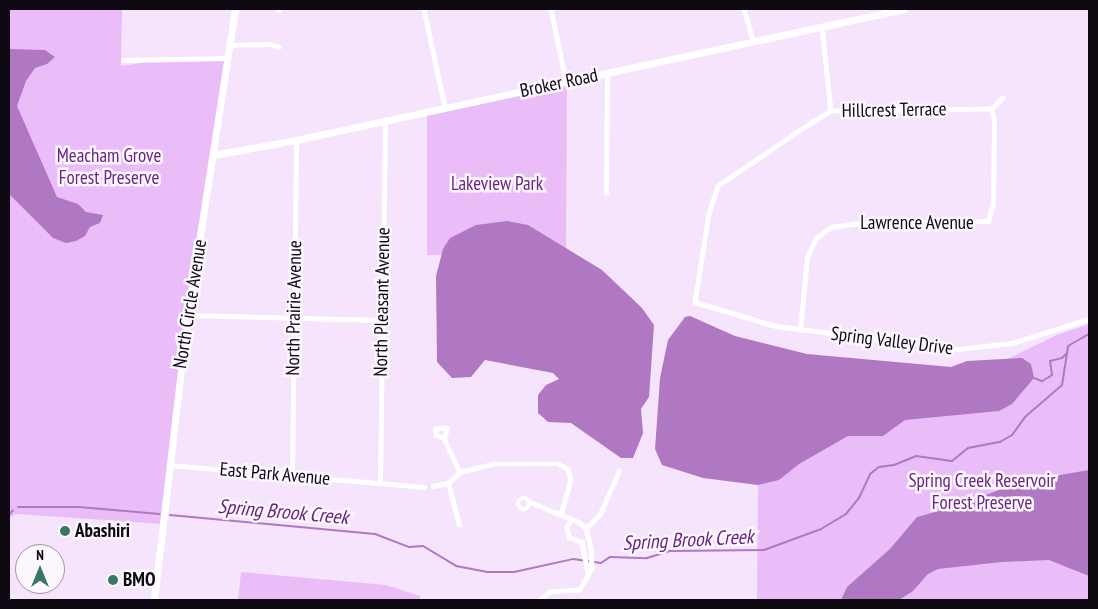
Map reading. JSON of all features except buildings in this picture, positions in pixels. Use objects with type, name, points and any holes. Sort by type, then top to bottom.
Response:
[{"type":"street","name":"North Circle Avenue","points":[[154,600],[188,313],[235,9]]},
{"type":"street","points":[[424,9],[445,107]]},
{"type":"street","points":[[551,9],[566,81]]},
{"type":"street","points":[[744,9],[753,41]]},
{"type":"street","name":"Broker Road","points":[[213,155],[296,140],[822,26],[878,11],[904,9]]},
{"type":"street","points":[[822,26],[831,111]]},
{"type":"street","points":[[230,45],[270,44],[278,47]]},
{"type":"street","points":[[123,60],[227,58]]},
{"type":"street","points":[[606,193],[607,72]]},
{"type":"street","points":[[991,110],[1002,98]]},
{"type":"street","name":"Hillcrest Terrace","points":[[695,302],[709,214],[718,186],[752,162],[831,111],[991,110]]},
{"type":"street","name":"Lawrence Avenue","points":[[800,330],[806,263],[810,249],[827,229],[846,223],[988,222],[993,204],[994,120],[991,110]]},
{"type":"street","name":"North Pleasant Avenue","points":[[380,483],[385,120]]},
{"type":"street","name":"North Prairie Avenue","points":[[292,476],[296,140]]},
{"type":"street","name":"Spring Valley Drive","points":[[695,302],[748,319],[800,330],[942,348],[972,349],[1012,343],[1089,320]]},
{"type":"street","points":[[188,313],[294,319],[382,320]]},
{"type":"street","points":[[444,438],[460,472]]},
{"type":"street","points":[[433,486],[448,483],[460,472],[492,464],[559,464],[568,469],[571,480],[560,514]]},
{"type":"street","name":"East Park Avenue","points":[[170,465],[424,487]]},
{"type":"street","points":[[586,528],[600,514],[619,471]]},
{"type":"street","points":[[448,483],[459,524]]},
{"type":"street","points":[[530,502],[560,514],[586,528]]},
{"type":"street","points":[[571,521],[567,527],[569,537],[582,542],[588,574]]},
{"type":"street","points":[[540,600],[550,592],[580,590],[592,564],[586,528]]},
{"type":"green space","name":"Meacham Grove Forest Preserve","points":[[9,9],[122,9],[121,66],[180,57],[227,58],[178,380],[163,524],[16,514],[9,518]]},
{"type":"green space","name":"Lakeview Park","points":[[567,83],[566,254],[427,255],[427,113]]},
{"type":"green space","name":"Spring Creek Reservoir Forest Preserve","points":[[1089,324],[1089,600],[757,600],[758,485],[806,456],[1057,335]]},
{"type":"green space","points":[[241,572],[386,585],[420,596],[420,600],[238,600]]},
{"type":"shaded area","points":[[9,49],[45,50],[55,57],[47,64],[35,68],[26,81],[17,106],[57,197],[78,204],[86,212],[103,215],[100,223],[90,227],[85,236],[76,241],[66,243],[53,238],[9,194]]},
{"type":"shaded area","points":[[507,221],[528,225],[602,270],[642,308],[654,325],[649,397],[641,409],[643,433],[633,458],[621,458],[571,423],[548,422],[538,413],[538,395],[546,385],[559,379],[553,373],[485,360],[471,377],[452,378],[437,362],[436,276],[443,249],[450,238],[476,225]]},
{"type":"shaded area","points":[[690,316],[735,336],[807,354],[951,367],[967,361],[1022,358],[1031,364],[1034,378],[1012,404],[999,411],[905,420],[883,436],[848,436],[799,464],[779,480],[758,485],[703,478],[662,465],[655,449],[660,378],[668,340],[685,317]]},
{"type":"shaded area","points":[[1089,470],[1089,576],[1049,560],[1002,562],[938,569],[928,574],[913,591],[899,600],[841,600],[847,587],[890,549],[917,517],[957,506],[1020,482]]},
{"type":"waterway","name":"Spring Brook Creek","points":[[170,515],[375,534],[409,547],[423,546],[456,566],[487,572],[514,572],[573,559],[601,563],[610,557],[647,558],[670,551],[764,550],[821,529],[846,514],[859,498],[870,474],[879,467],[894,465],[916,456],[952,461],[968,448],[1000,442],[1012,435],[1025,417],[1062,385],[1068,346],[1089,334]]},
{"type":"waterway","points":[[1034,378],[1042,381],[1052,375],[1050,361],[1062,358],[1067,353]]},
{"type":"waterway","name":"Spring Brook Creek","points":[[18,507],[79,507],[160,514]]},
{"type":"waterway","name":"Spring Brook Creek","points":[[9,515],[13,510]]},
{"type":"place","name":"Abashiri","points":[[65,531]]},
{"type":"place","name":"BMO","points":[[113,580]]}]
